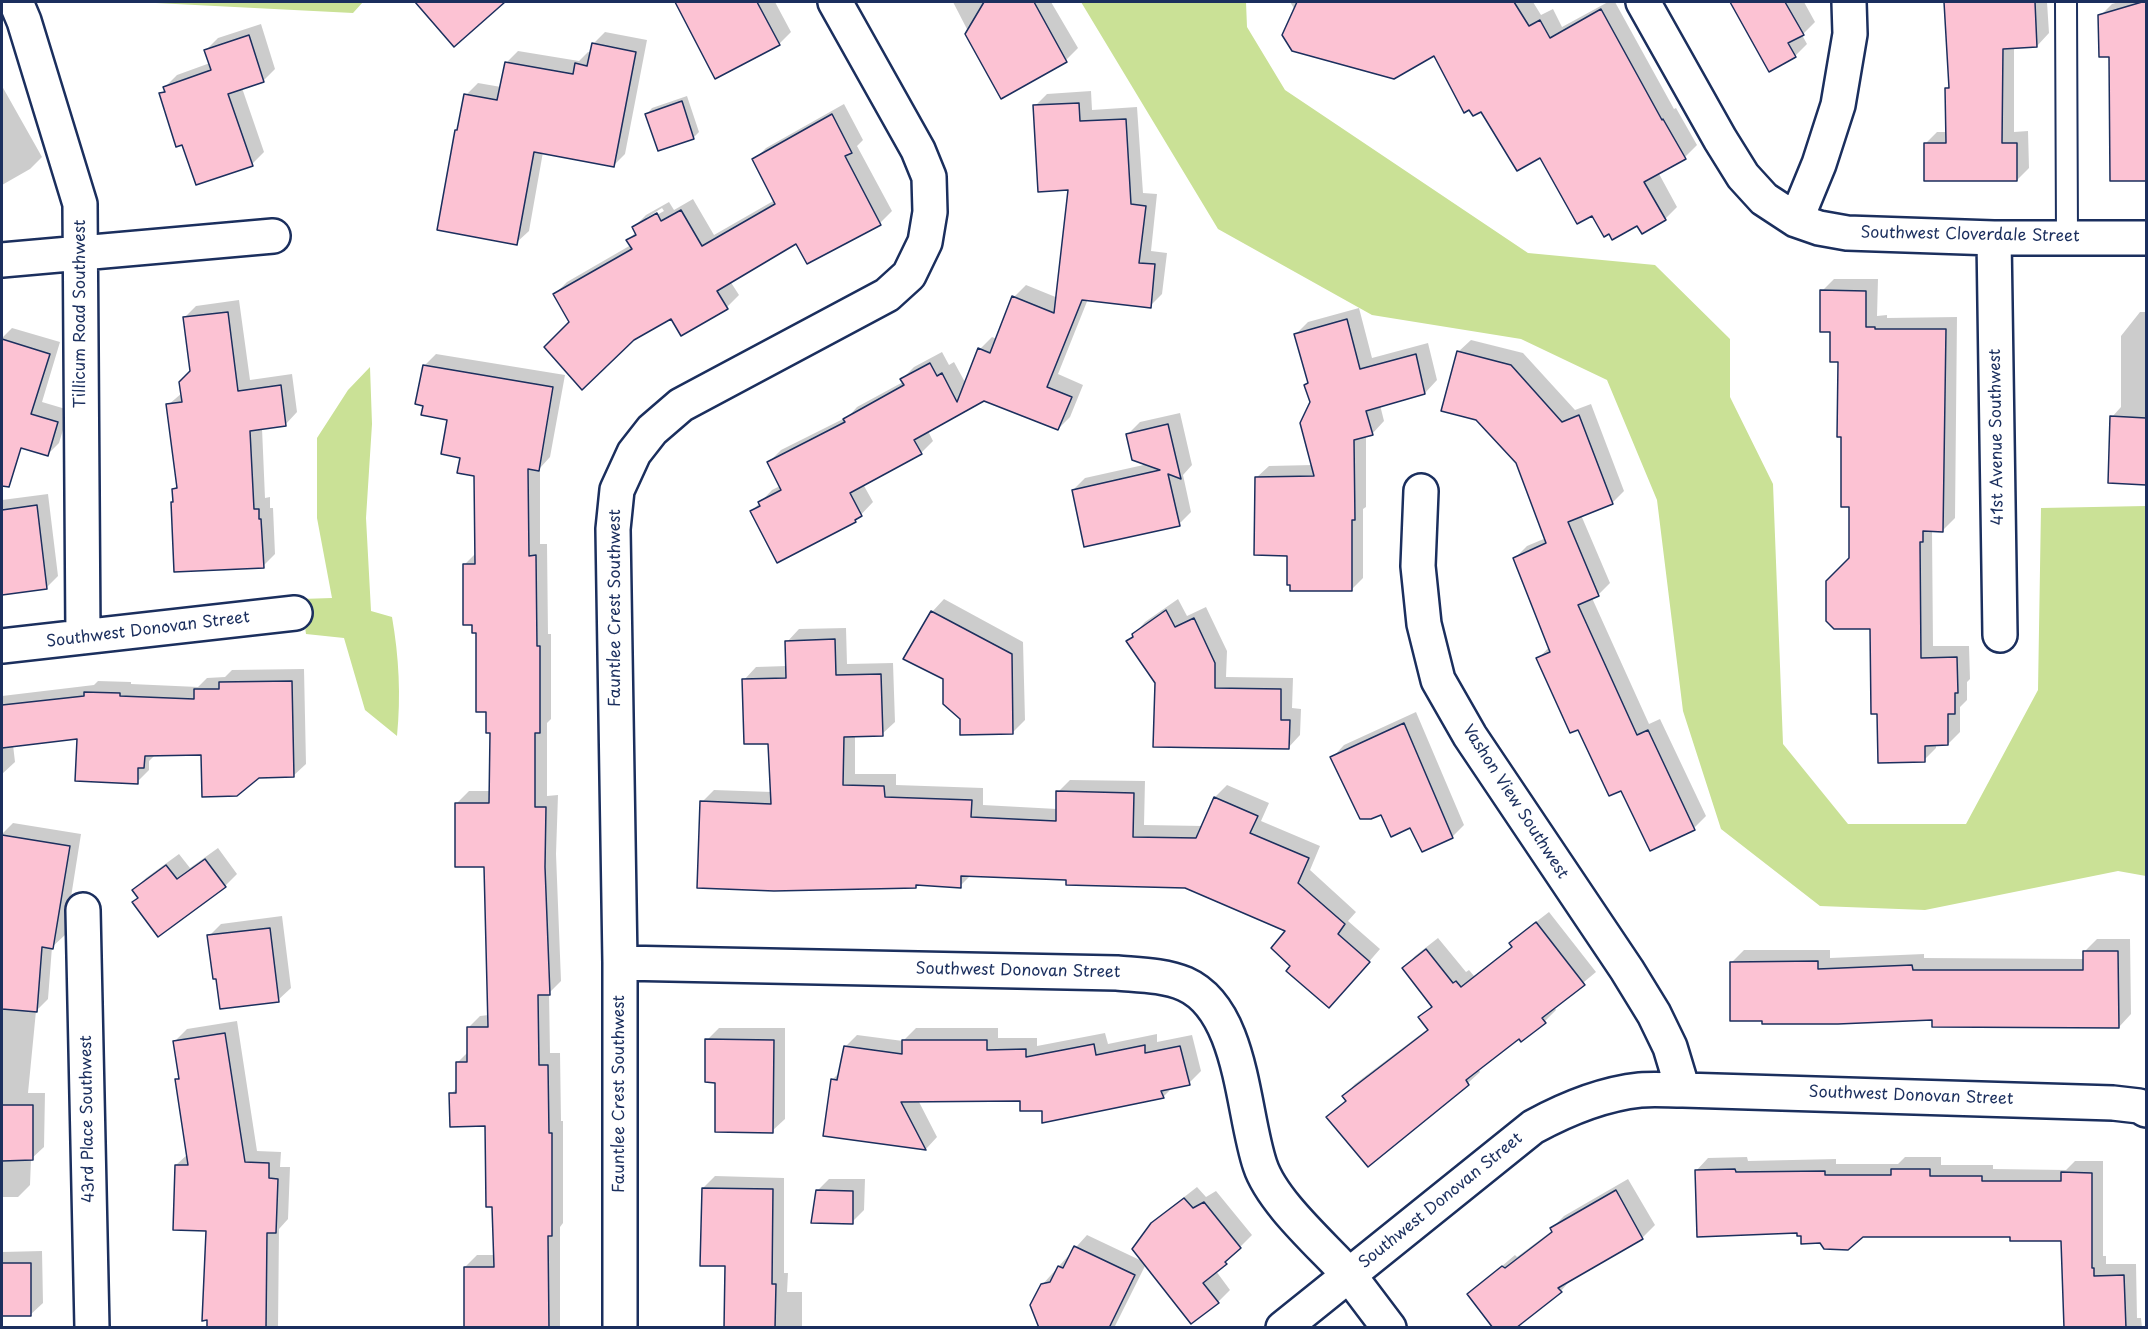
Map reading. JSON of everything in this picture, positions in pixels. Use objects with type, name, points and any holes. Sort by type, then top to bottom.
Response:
[{"type":"street","name":"Tillicum Road Southwest","points":[[16,2],[24,21],[80,204],[83,637]]},
{"type":"street","name":"Fauntlee Crest Southwest","points":[[620,1328],[620,963],[613,529],[617,490],[634,453],[652,430],[681,405],[887,295],[909,275],[925,242],[930,212],[929,177],[918,150],[835,2]]},
{"type":"street","name":"Southwest Cloverdale Street","points":[[1643,2],[1743,176],[1764,199],[1796,220],[1819,228],[1847,233],[1994,238],[2146,238]]},
{"type":"street","points":[[1796,220],[1819,164],[1838,105],[1850,34],[1849,2]]},
{"type":"street","points":[[2,260],[81,255],[273,236]]},
{"type":"street","name":"41st Avenue Southwest","points":[[1994,238],[2000,635]]},
{"type":"street","name":"Vashon View Southwest","points":[[1420,491],[1419,578],[1424,624],[1438,680],[1470,736],[1654,1014],[1670,1047],[1683,1090]]},
{"type":"street","name":"Southwest Donovan Street","points":[[2,646],[295,613]]},
{"type":"street","name":"43rd Place Southwest","points":[[83,910],[92,1328]]},
{"type":"street","name":"Southwest Donovan Street","points":[[620,963],[1118,973],[1154,976],[1185,984],[1207,999],[1223,1024],[1236,1058],[1260,1166],[1276,1196],[1349,1275],[1533,1127],[1558,1113],[1592,1100],[1639,1090],[2113,1102],[2139,1106],[2146,1110]]},
{"type":"street","points":[[1283,1328],[1349,1275],[1389,1328]]},
{"type":"lane","points":[[2066,2],[2067,237]]},
{"type":"green space","points":[[136,2],[363,2],[353,13]]},
{"type":"green space","points":[[1081,2],[1246,2],[1247,27],[1285,90],[1528,253],[1655,265],[1730,339],[1730,397],[1773,484],[1783,744],[1848,824],[1966,824],[2038,690],[2041,508],[2146,506],[2146,876],[2118,871],[1925,910],[1820,906],[1721,829],[1683,711],[1657,500],[1607,380],[1521,339],[1372,315],[1218,229]]},
{"type":"green space","points":[[370,367],[372,424],[366,518],[371,611],[392,617],[399,676],[397,736],[365,710],[344,638],[306,634],[301,599],[332,598],[317,518],[317,438],[348,390]]},
{"type":"building","points":[[415,2],[505,2],[454,47]]},
{"type":"building","points":[[675,2],[757,2],[780,45],[715,79]]},
{"type":"building","points":[[984,2],[1034,2],[1067,62],[1001,99],[965,34]]},
{"type":"building","points":[[1297,2],[1514,2],[1529,26],[1540,20],[1550,38],[1601,9],[1686,159],[1644,182],[1666,220],[1642,234],[1637,226],[1612,240],[1609,234],[1604,237],[1592,216],[1577,224],[1540,158],[1517,171],[1481,112],[1473,116],[1469,110],[1464,113],[1434,56],[1394,79],[1292,51],[1282,35]]},
{"type":"building","points":[[1730,2],[1785,2],[1804,35],[1788,43],[1796,57],[1769,72]]},
{"type":"building","points":[[1944,2],[2035,2],[2037,47],[2003,49],[2002,143],[2017,143],[2017,181],[1924,181],[1924,143],[1946,143],[1945,88],[1949,88]]},
{"type":"building","points":[[2146,2],[2146,181],[2110,181],[2109,57],[2099,57],[2098,15]]},
{"type":"building","points":[[249,35],[264,82],[228,94],[253,166],[196,185],[182,145],[176,147],[159,93],[165,92],[163,87],[211,70],[204,50]]},
{"type":"building","points":[[592,43],[636,52],[614,167],[534,152],[517,245],[437,230],[455,130],[457,130],[464,94],[497,100],[505,62],[573,74],[575,63],[587,66]]},
{"type":"building","points":[[682,101],[694,139],[658,151],[645,114]]},
{"type":"building","points":[[1079,103],[1080,121],[1126,119],[1131,204],[1146,206],[1139,263],[1155,264],[1151,308],[1082,300],[1047,387],[1072,397],[1058,430],[984,401],[914,440],[922,454],[850,493],[862,516],[855,520],[856,522],[777,563],[750,511],[760,506],[758,502],[781,490],[767,462],[845,422],[843,419],[904,385],[900,379],[930,363],[937,376],[942,373],[957,402],[978,348],[990,353],[1012,296],[1054,313],[1068,190],[1038,192],[1033,105]]},
{"type":"building","points":[[832,114],[852,153],[845,156],[881,225],[807,264],[796,244],[717,291],[728,309],[681,336],[671,319],[634,340],[582,390],[544,347],[569,322],[553,294],[632,249],[626,240],[636,235],[632,227],[657,213],[661,221],[681,210],[702,246],[775,204],[752,159]]},
{"type":"building","points":[[1820,290],[1866,291],[1866,327],[1946,329],[1943,532],[1923,531],[1923,542],[1920,542],[1921,658],[1957,657],[1958,693],[1955,693],[1955,714],[1948,714],[1948,745],[1925,746],[1925,762],[1878,763],[1877,714],[1871,714],[1870,629],[1834,629],[1826,621],[1826,581],[1849,558],[1849,507],[1841,507],[1841,437],[1837,437],[1838,362],[1830,362],[1830,332],[1820,332]]},
{"type":"building","points":[[228,312],[238,391],[281,385],[286,426],[250,431],[254,509],[259,509],[259,519],[261,519],[264,568],[174,572],[171,502],[173,502],[172,489],[177,488],[166,404],[182,402],[179,382],[190,371],[183,317]]},
{"type":"building","points":[[1347,319],[1360,369],[1416,354],[1425,394],[1366,411],[1373,435],[1354,440],[1355,520],[1352,520],[1352,591],[1290,591],[1290,585],[1287,585],[1287,556],[1254,555],[1255,477],[1314,476],[1300,423],[1310,402],[1304,385],[1308,383],[1294,334]]},
{"type":"building","points":[[2,339],[50,354],[31,414],[58,422],[48,456],[21,448],[9,487],[2,486]]},
{"type":"building","points":[[1457,351],[1511,365],[1562,422],[1579,415],[1613,504],[1568,522],[1599,596],[1578,605],[1637,735],[1648,730],[1695,830],[1650,851],[1621,791],[1609,796],[1578,730],[1570,733],[1536,658],[1550,652],[1513,558],[1546,543],[1516,463],[1476,420],[1441,411]]},
{"type":"building","points":[[423,365],[553,387],[539,471],[528,469],[529,556],[536,555],[537,646],[540,646],[540,733],[535,733],[535,807],[546,807],[545,867],[550,995],[538,995],[539,1065],[548,1065],[549,1133],[552,1133],[552,1236],[548,1236],[549,1328],[464,1328],[464,1267],[494,1267],[492,1207],[486,1207],[485,1126],[450,1127],[449,1093],[456,1093],[456,1062],[467,1062],[467,1027],[488,1027],[484,867],[455,867],[455,803],[489,803],[490,733],[486,733],[486,712],[476,712],[476,633],[472,633],[472,625],[463,625],[463,564],[475,564],[474,476],[457,473],[460,458],[441,454],[447,420],[421,415],[423,406],[415,404]]},
{"type":"building","points":[[2110,416],[2146,418],[2146,485],[2108,483]]},
{"type":"building","points":[[1168,424],[1181,479],[1168,474],[1180,526],[1084,547],[1072,490],[1160,470],[1132,460],[1126,434]]},
{"type":"building","points":[[37,505],[47,589],[2,595],[2,510]]},
{"type":"building","points":[[1166,610],[1175,627],[1194,618],[1215,663],[1215,688],[1281,689],[1281,720],[1290,720],[1289,749],[1153,747],[1155,683],[1126,641],[1133,637],[1132,634]]},
{"type":"building","points":[[931,611],[1012,654],[1013,734],[960,735],[960,719],[943,704],[943,679],[903,659]]},
{"type":"building","points":[[835,639],[836,675],[881,674],[883,736],[844,737],[843,785],[884,786],[885,797],[972,800],[971,817],[1056,821],[1056,791],[1134,793],[1133,837],[1196,838],[1214,797],[1258,816],[1250,833],[1309,858],[1298,883],[1345,924],[1338,934],[1370,962],[1329,1008],[1286,971],[1290,966],[1271,948],[1285,931],[1185,888],[1066,885],[1066,880],[961,876],[961,888],[916,885],[916,888],[774,891],[697,888],[700,801],[771,804],[768,744],[744,744],[742,679],[786,678],[785,641]]},
{"type":"building","points":[[292,681],[294,777],[259,778],[237,796],[202,797],[201,755],[145,756],[144,768],[138,768],[138,784],[75,781],[77,739],[2,748],[2,705],[84,696],[84,692],[194,699],[194,689],[219,689],[219,682]]},
{"type":"building","points":[[1404,723],[1453,838],[1422,852],[1410,828],[1391,837],[1381,815],[1371,819],[1360,819],[1330,757]]},
{"type":"building","points":[[2,835],[70,846],[53,949],[42,947],[37,1012],[2,1009]]},
{"type":"building","points":[[205,859],[226,887],[158,937],[132,902],[138,898],[132,890],[166,865],[177,879]]},
{"type":"building","points":[[1536,922],[1585,985],[1542,1018],[1546,1023],[1521,1042],[1519,1039],[1466,1080],[1469,1085],[1368,1167],[1326,1117],[1346,1101],[1342,1096],[1428,1030],[1418,1017],[1432,1007],[1402,968],[1426,949],[1453,983],[1456,981],[1461,987],[1512,947],[1509,943]]},
{"type":"building","points":[[270,928],[279,1002],[220,1009],[207,935]]},
{"type":"building","points":[[2083,951],[2118,951],[2119,1028],[1932,1027],[1932,1020],[1838,1024],[1762,1024],[1762,1021],[1730,1021],[1730,962],[1818,961],[1818,969],[1912,965],[1913,970],[2083,970]]},
{"type":"building","points":[[225,1033],[245,1162],[269,1163],[269,1178],[278,1179],[276,1233],[267,1233],[266,1328],[207,1328],[207,1320],[202,1321],[206,1231],[173,1230],[175,1165],[188,1165],[175,1079],[179,1079],[173,1041]]},
{"type":"building","points":[[705,1039],[774,1040],[773,1133],[715,1132],[715,1083],[705,1082]]},
{"type":"building","points":[[902,1040],[987,1040],[987,1050],[1026,1049],[1026,1057],[1094,1044],[1096,1055],[1145,1045],[1145,1053],[1180,1046],[1190,1085],[1161,1091],[1164,1098],[1042,1123],[1042,1111],[1020,1111],[1020,1101],[901,1102],[926,1150],[823,1136],[831,1079],[837,1080],[844,1046],[902,1054]]},
{"type":"building","points":[[2,1105],[33,1105],[33,1160],[2,1161]]},
{"type":"building","points":[[1735,1169],[1736,1172],[1825,1171],[1825,1175],[1891,1175],[1891,1169],[1930,1169],[1930,1176],[1982,1176],[1982,1181],[2061,1181],[2061,1172],[2092,1173],[2092,1268],[2094,1268],[2094,1276],[2124,1275],[2126,1328],[2064,1328],[2061,1241],[2010,1241],[2010,1237],[1863,1237],[1848,1250],[1824,1249],[1820,1243],[1801,1244],[1801,1236],[1797,1236],[1797,1233],[1697,1237],[1695,1170]]},
{"type":"building","points":[[702,1188],[773,1189],[772,1284],[776,1284],[775,1328],[724,1328],[725,1266],[700,1266]]},
{"type":"building","points":[[816,1190],[853,1191],[853,1224],[811,1223]]},
{"type":"building","points":[[1616,1190],[1643,1239],[1558,1288],[1562,1292],[1516,1328],[1493,1328],[1467,1294],[1502,1266],[1505,1268],[1552,1232],[1550,1228]]},
{"type":"building","points":[[1184,1198],[1193,1208],[1204,1202],[1241,1248],[1225,1262],[1227,1264],[1203,1283],[1219,1303],[1191,1324],[1132,1249],[1151,1223]]},
{"type":"building","points":[[1074,1246],[1135,1275],[1109,1328],[1039,1328],[1030,1305],[1041,1284],[1050,1282],[1058,1266],[1063,1268]]},
{"type":"building","points":[[2,1263],[31,1263],[31,1316],[2,1316]]}]
